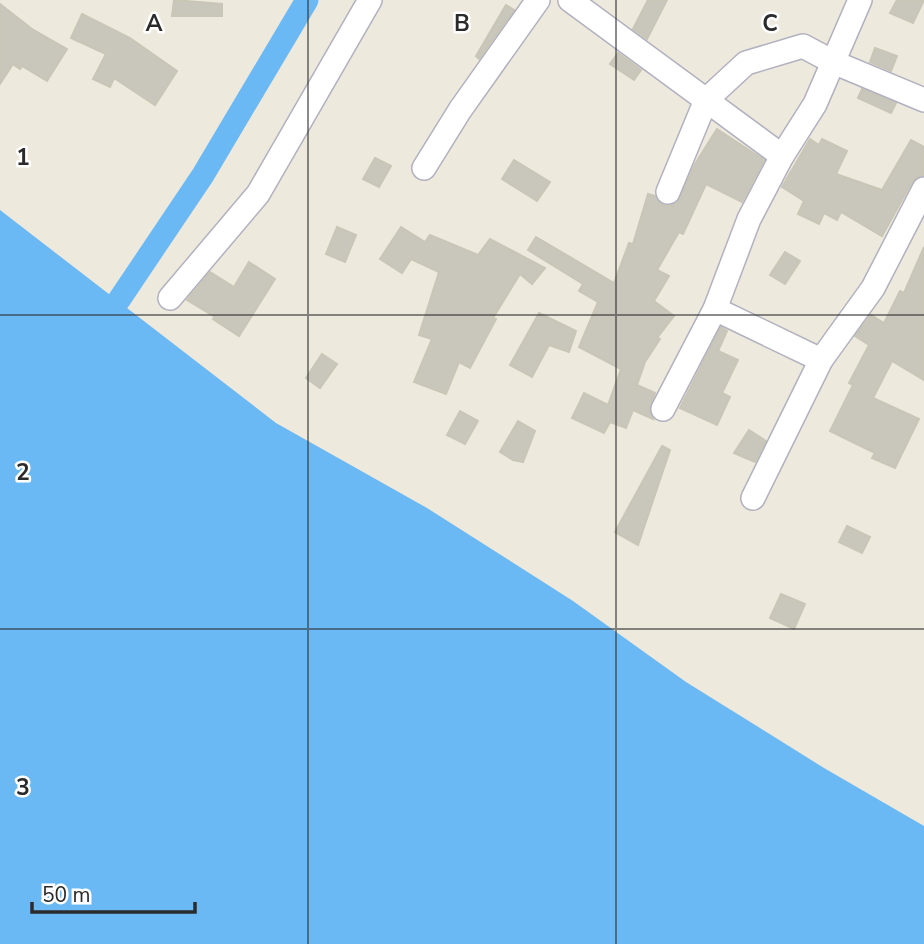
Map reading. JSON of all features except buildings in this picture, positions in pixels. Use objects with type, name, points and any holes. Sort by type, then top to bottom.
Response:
[{"type":"street","points":[[170,298],[258,194],[370,0]]},
{"type":"street","points":[[424,168],[460,110],[538,0]]},
{"type":"street","points":[[570,0],[782,156]]},
{"type":"street","points":[[663,409],[715,309],[748,219],[782,156],[815,104],[860,0]]},
{"type":"street","points":[[668,192],[706,100],[746,63],[803,46],[833,62],[924,100]]},
{"type":"street","points":[[753,498],[821,360],[873,288],[924,189]]},
{"type":"street","points":[[715,309],[821,360]]},
{"type":"water","points":[[0,210],[276,423],[427,508],[573,601],[686,682],[824,768],[924,826],[924,944],[0,944]]},
{"type":"waterway","points":[[119,300],[203,175],[307,0]]}]
